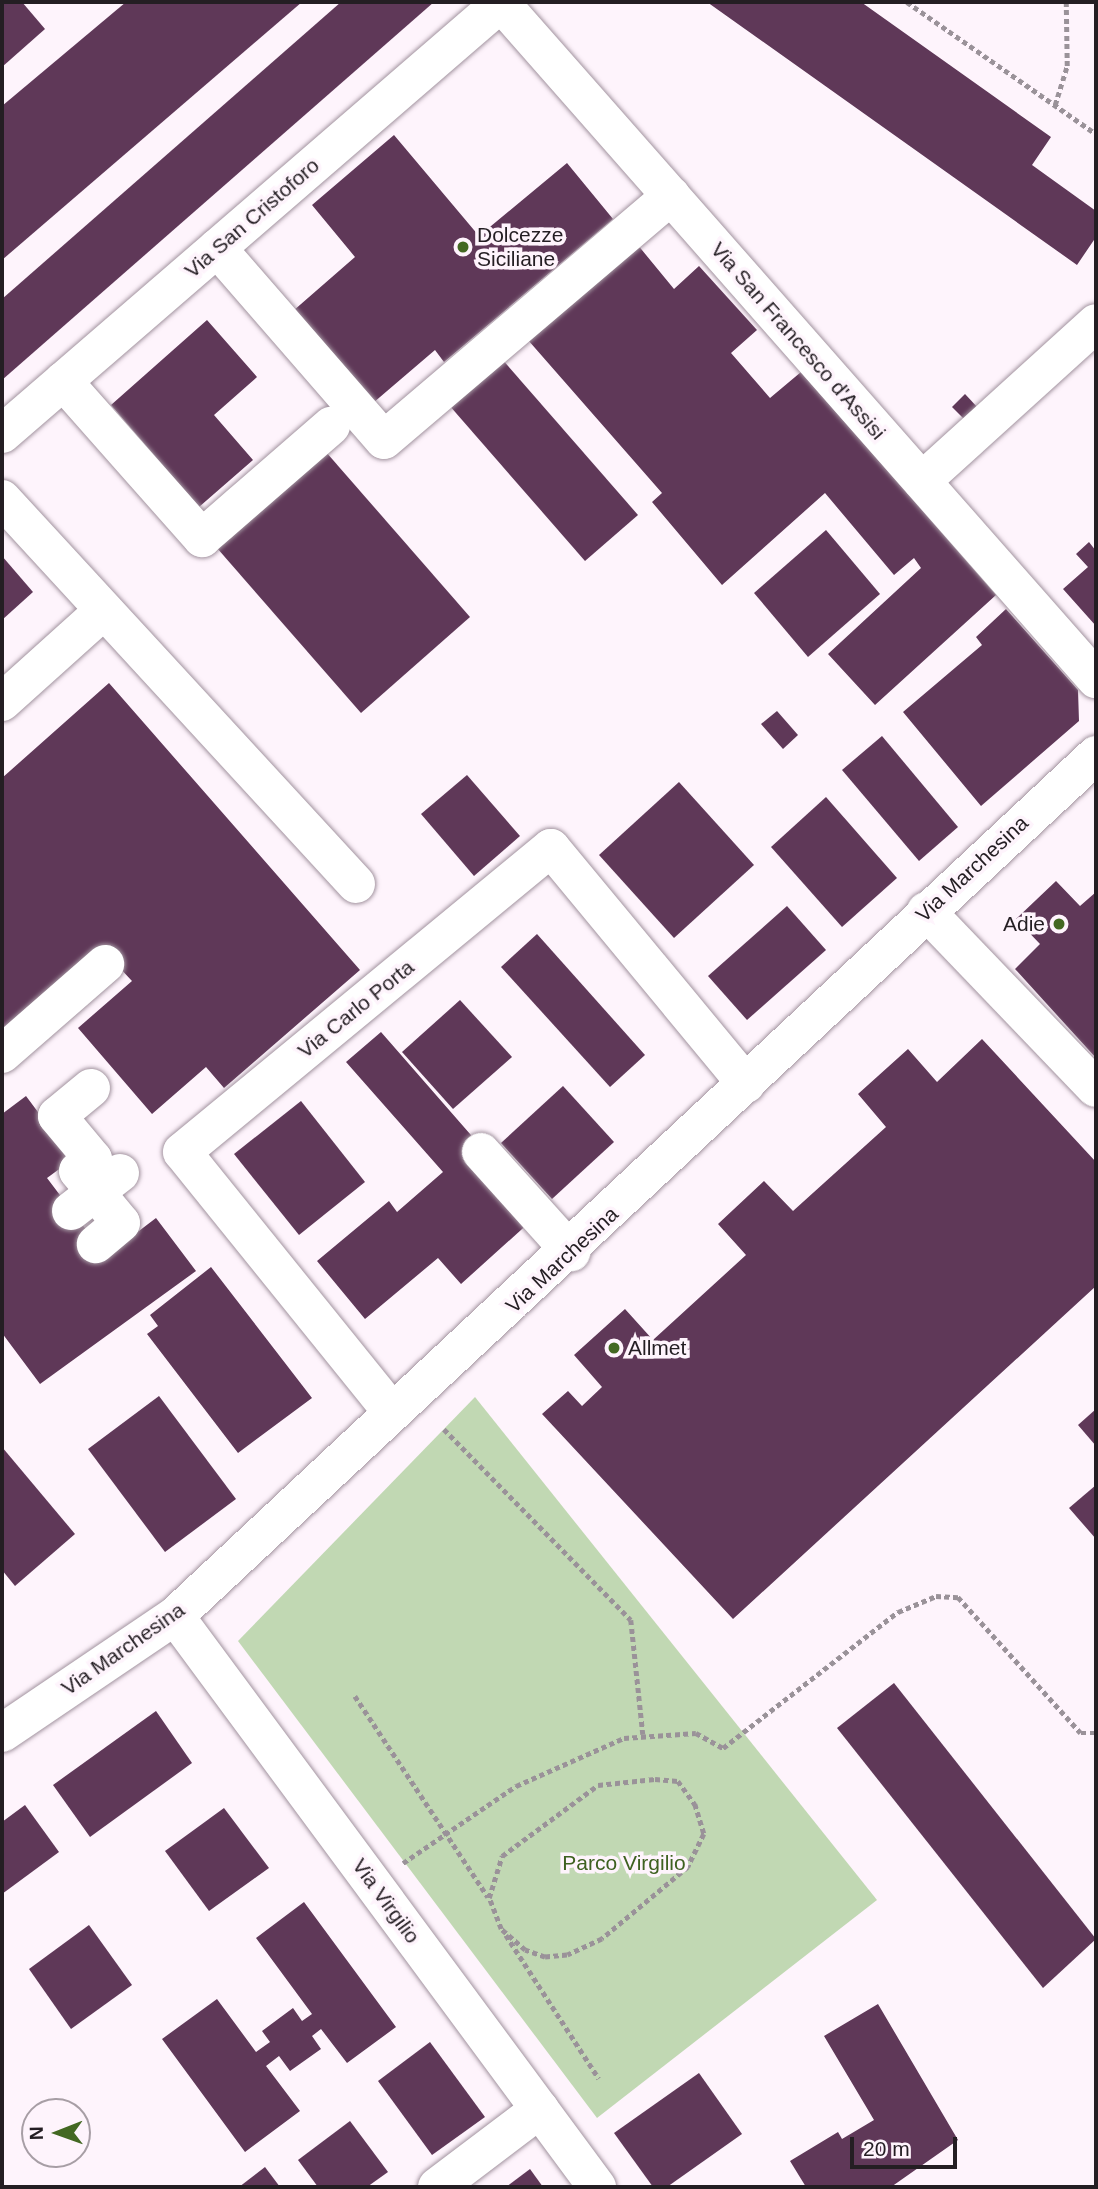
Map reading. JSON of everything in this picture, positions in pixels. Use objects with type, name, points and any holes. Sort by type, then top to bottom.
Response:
[{"type":"street","name":"Via San Francesco d'Assisi","points":[[501,3],[1096,679]]},
{"type":"street","name":"Via San Cristoforo","points":[[2,434],[501,3]]},
{"type":"street","points":[[217,248],[384,440],[671,197]]},
{"type":"street","points":[[922,481],[1096,323]]},
{"type":"street","points":[[63,382],[202,538],[331,426]]},
{"type":"street","points":[[2,499],[356,884]]},
{"type":"street","points":[[2,702],[104,610]]},
{"type":"street","name":"Via Marchesina","points":[[2,1733],[175,1616],[392,1412],[571,1252],[926,911],[1096,755]]},
{"type":"street","name":"Via Carlo Porta","points":[[392,1412],[182,1152],[551,848],[747,1084]]},
{"type":"street","points":[[926,911],[1096,1088]]},
{"type":"street","points":[[2,1054],[105,964]]},
{"type":"street","points":[[91,1088],[57,1116],[93,1159],[78,1171],[121,1223],[96,1244]]},
{"type":"street","points":[[481,1152],[571,1252]]},
{"type":"street","name":"Via Virgilio","points":[[175,1616],[597,2187]]},
{"type":"street","points":[[437,2187],[540,2109]]},
{"type":"path","points":[[907,2],[1096,134]]},
{"type":"path","points":[[1055,105],[1066,66],[1066,2]]},
{"type":"path","points":[[444,1429],[631,1620],[643,1734]]},
{"type":"path","points":[[374,1885],[444,1830],[567,1759],[643,1734],[696,1733],[723,1748],[898,1612],[936,1596],[958,1597],[1081,1732],[1096,1733]]},
{"type":"path","points":[[355,1696],[489,1898],[501,1929],[599,2079]]},
{"type":"path","points":[[489,1898],[502,1856],[598,1785],[678,1781],[695,1804],[704,1834],[688,1867],[602,1939],[545,1957],[501,1929]]},
{"type":"green space","name":"Parco Virgilio","points":[[475,1397],[877,1900],[597,2118],[238,1641]]},
{"type":"building","points":[[2,2],[22,2],[45,29],[2,67]]},
{"type":"building","points":[[126,2],[302,2],[2,260],[2,106]]},
{"type":"building","points":[[341,2],[434,2],[2,380],[2,299]]},
{"type":"building","points":[[707,2],[861,2],[1051,137],[1032,165],[1096,211],[1096,237],[1077,265]]},
{"type":"building","name":"Dolcezze Siciliane","points":[[394,135],[479,236],[567,163],[613,219],[444,362],[435,350],[373,403],[293,311],[355,257],[312,205]]},
{"type":"building","points":[[637,244],[674,289],[699,266],[757,330],[731,353],[770,398],[801,372],[996,595],[875,705],[828,654],[921,568],[914,558],[894,575],[825,493],[722,585],[652,502],[662,493],[528,340]]},
{"type":"building","points":[[207,320],[257,377],[214,415],[253,460],[199,507],[111,405]]},
{"type":"building","points":[[502,359],[638,515],[585,561],[449,405]]},
{"type":"building","points":[[965,394],[979,409],[967,422],[952,407]]},
{"type":"building","points":[[326,452],[470,617],[361,713],[217,548]]},
{"type":"building","points":[[826,530],[880,594],[808,657],[754,593]]},
{"type":"building","points":[[1089,542],[1096,551],[1096,626],[1063,589],[1088,567],[1076,554]]},
{"type":"building","points":[[2,556],[33,592],[2,620]]},
{"type":"building","points":[[1006,609],[1078,690],[1079,721],[981,806],[903,712],[982,645],[976,637]]},
{"type":"building","points":[[109,683],[360,970],[224,1088],[206,1067],[152,1114],[78,1028],[132,981],[101,948],[2,1034],[2,778]]},
{"type":"building","points":[[777,711],[798,735],[783,749],[761,724]]},
{"type":"building","points":[[882,736],[958,827],[919,861],[842,770]]},
{"type":"building","points":[[467,775],[520,836],[474,876],[421,814]]},
{"type":"building","points":[[679,782],[754,865],[674,938],[599,855]]},
{"type":"building","points":[[826,797],[897,878],[842,927],[771,847]]},
{"type":"building","points":[[1056,881],[1080,906],[1096,892],[1096,1058],[1015,969],[1040,944],[1016,919]]},
{"type":"building","points":[[787,906],[826,950],[747,1020],[708,976]]},
{"type":"building","points":[[537,934],[645,1055],[610,1087],[501,967]]},
{"type":"building","points":[[460,1000],[512,1057],[453,1109],[402,1052]]},
{"type":"building","points":[[381,1032],[484,1150],[532,1220],[461,1284],[438,1258],[365,1319],[317,1261],[389,1201],[397,1212],[443,1172],[346,1062]]},
{"type":"building","points":[[982,1039],[1096,1162],[1096,1286],[733,1619],[542,1414],[568,1391],[582,1406],[602,1387],[574,1355],[625,1309],[653,1340],[746,1255],[718,1224],[764,1181],[793,1211],[886,1127],[858,1094],[908,1049],[937,1082]]},
{"type":"building","points":[[563,1086],[614,1142],[552,1199],[501,1143]]},
{"type":"building","points":[[26,1096],[73,1159],[47,1178],[106,1256],[156,1218],[196,1271],[40,1384],[2,1333],[2,1114]]},
{"type":"building","points":[[301,1101],[365,1182],[299,1235],[234,1154]]},
{"type":"building","points":[[211,1267],[312,1398],[238,1453],[147,1334],[158,1326],[150,1315]]},
{"type":"building","points":[[159,1396],[236,1499],[165,1552],[88,1449]]},
{"type":"building","points":[[1096,1409],[1096,1446],[1078,1425]]},
{"type":"building","points":[[2,1447],[75,1534],[15,1586],[2,1570]]},
{"type":"building","points":[[1096,1485],[1096,1539],[1069,1508]]},
{"type":"building","points":[[894,1683],[1096,1939],[1043,1988],[837,1728]]},
{"type":"building","points":[[156,1711],[192,1763],[90,1837],[53,1785]]},
{"type":"building","points":[[25,1805],[59,1852],[2,1894],[2,1822]]},
{"type":"building","points":[[224,1808],[269,1868],[209,1911],[165,1851]]},
{"type":"building","points":[[304,1902],[396,2027],[347,2063],[321,2029],[312,2036],[321,2049],[290,2071],[279,2056],[266,2066],[300,2111],[245,2152],[162,2039],[217,1999],[256,2052],[270,2042],[262,2031],[293,2008],[302,2021],[312,2014],[256,1938]]},
{"type":"building","points":[[89,1925],[132,1985],[71,2029],[29,1969]]},
{"type":"building","points":[[878,2004],[958,2140],[891,2187],[806,2187],[790,2161],[838,2132],[842,2139],[874,2120],[824,2036]]},
{"type":"building","points":[[430,2042],[485,2117],[432,2155],[378,2081]]},
{"type":"building","points":[[699,2073],[742,2134],[667,2187],[653,2187],[614,2133]]},
{"type":"building","points":[[350,2121],[388,2172],[367,2187],[318,2187],[298,2160]]},
{"type":"building","points":[[265,2167],[280,2187],[239,2187]]},
{"type":"building","points":[[530,2169],[543,2187],[506,2187]]},
{"type":"place","name":"Dolcezze Siciliane","points":[[463,247]]},
{"type":"place","name":"Adie","points":[[1059,924]]},
{"type":"place","name":"Allmet","points":[[614,1348]]}]
